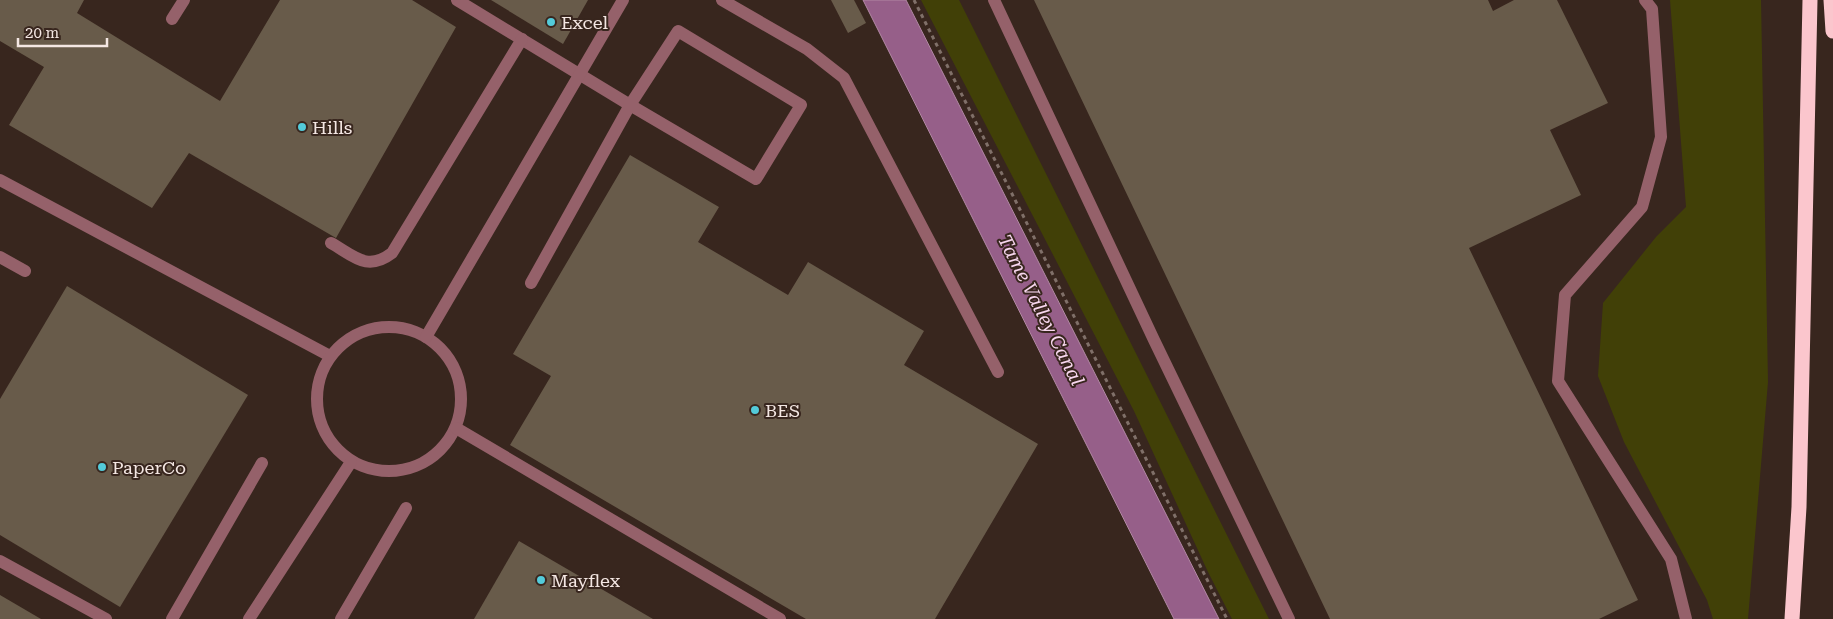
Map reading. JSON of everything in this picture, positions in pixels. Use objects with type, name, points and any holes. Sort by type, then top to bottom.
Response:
[{"type":"highway","points":[[1792,619],[1799,507],[1810,0]]},
{"type":"highway","points":[[1831,0],[1833,31]]},
{"type":"street","points":[[172,19],[184,0]]},
{"type":"street","points":[[457,0],[630,105],[756,179],[801,105],[678,31],[630,105],[531,283]]},
{"type":"street","points":[[426,337],[622,0]]},
{"type":"street","points":[[722,0],[808,49],[844,78],[998,372]]},
{"type":"street","points":[[994,0],[1154,340],[1289,619]]},
{"type":"street","points":[[1645,0],[1652,9],[1662,137],[1642,207],[1565,295],[1558,381],[1671,559],[1686,619]]},
{"type":"street","points":[[331,243],[361,260],[372,263],[382,260],[392,253],[522,39]]},
{"type":"street","points":[[0,180],[330,356]]},
{"type":"street","points":[[0,257],[25,271]]},
{"type":"street","points":[[385,326],[406,329],[426,337],[442,350],[454,367],[460,387],[461,407],[456,428],[442,448],[422,464],[399,471],[374,470],[351,462],[333,446],[320,425],[316,402],[319,378],[330,356],[345,341],[364,331],[385,326]]},
{"type":"street","points":[[456,428],[780,619]]},
{"type":"street","points":[[248,619],[351,462]]},
{"type":"street","points":[[172,619],[262,463]]},
{"type":"street","points":[[341,619],[406,508]]},
{"type":"street","points":[[0,561],[106,619]]},
{"type":"path","points":[[914,0],[1227,619]]},
{"type":"shaded area","points":[[921,0],[959,0],[1269,619],[1232,619],[1208,572],[1134,411]]},
{"type":"shaded area","points":[[1670,0],[1761,0],[1768,382],[1748,619],[1713,619],[1707,600],[1624,442],[1598,376],[1603,303],[1656,237],[1686,207]]},
{"type":"water","name":"Tame Valley Canal","points":[[863,0],[906,0],[1219,619],[1174,619]]},
{"type":"building","points":[[0,0],[84,0],[77,13],[220,101],[280,0],[412,0],[456,27],[336,238],[189,153],[152,208],[9,125],[44,67],[0,41]]},
{"type":"building","name":"Excel","points":[[491,0],[588,0],[563,44]]},
{"type":"building","points":[[831,0],[854,0],[866,23],[848,33]]},
{"type":"building","points":[[1034,0],[1488,0],[1493,11],[1514,0],[1557,0],[1608,103],[1550,130],[1581,195],[1469,248],[1638,600],[1599,619],[1330,619]]},
{"type":"building","name":"BES","points":[[630,155],[719,207],[698,242],[788,295],[808,262],[924,331],[904,365],[1038,444],[935,619],[806,619],[510,445],[551,376],[513,354]]},
{"type":"building","name":"PaperCo","points":[[67,286],[248,395],[120,607],[0,535],[0,399]]},
{"type":"building","name":"Mayflex","points":[[519,541],[653,619],[474,619]]},
{"type":"building","points":[[0,595],[41,619],[0,619]]},
{"type":"place","name":"Excel","points":[[551,22]]},
{"type":"place","name":"Hills","points":[[302,127]]},
{"type":"place","name":"BES","points":[[755,410]]},
{"type":"place","name":"PaperCo","points":[[102,467]]},
{"type":"place","name":"Mayflex","points":[[541,580]]}]
